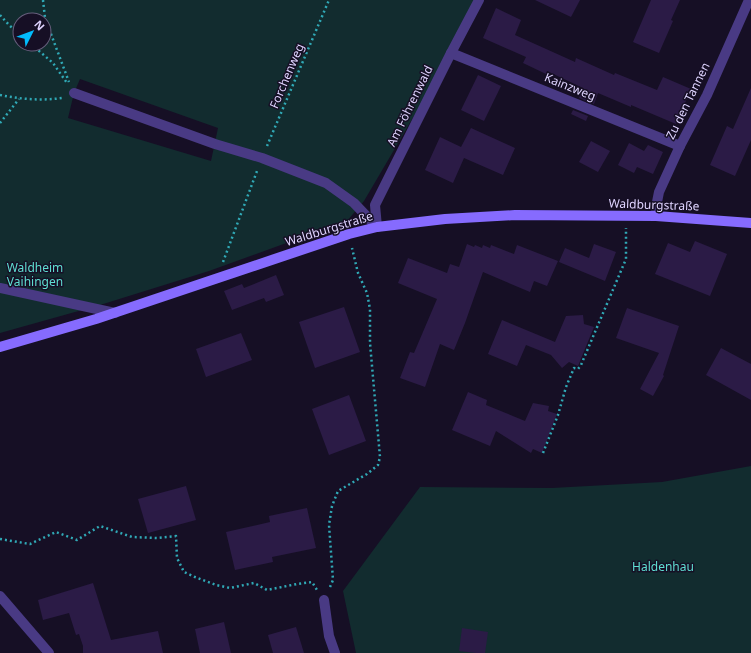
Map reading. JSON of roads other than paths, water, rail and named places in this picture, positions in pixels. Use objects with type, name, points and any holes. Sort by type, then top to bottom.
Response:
[{"type":"street","name":"Am Föhrenwald","points":[[377,227],[375,205],[451,52],[479,0]]},
{"type":"street","name":"Zu den Tannen","points":[[656,216],[659,192],[680,146],[707,95],[749,0]]},
{"type":"street","name":"Kainzweg","points":[[451,52],[680,146]]},
{"type":"street","points":[[74,93],[215,144],[262,158],[326,183],[354,203],[377,227]]},
{"type":"street","name":"Waldburgstraße","points":[[0,347],[115,313],[349,234],[377,227],[445,219],[515,215],[656,216],[751,223]]},
{"type":"street","points":[[0,288],[115,313]]},
{"type":"street","points":[[0,596],[49,653]]},
{"type":"street","points":[[324,600],[329,636],[334,653]]},
{"type":"park label","name":"Waldheim Vaihingen","points":[[35,275]]},
{"type":"park label","name":"Haldenhau","points":[[663,567]]}]
